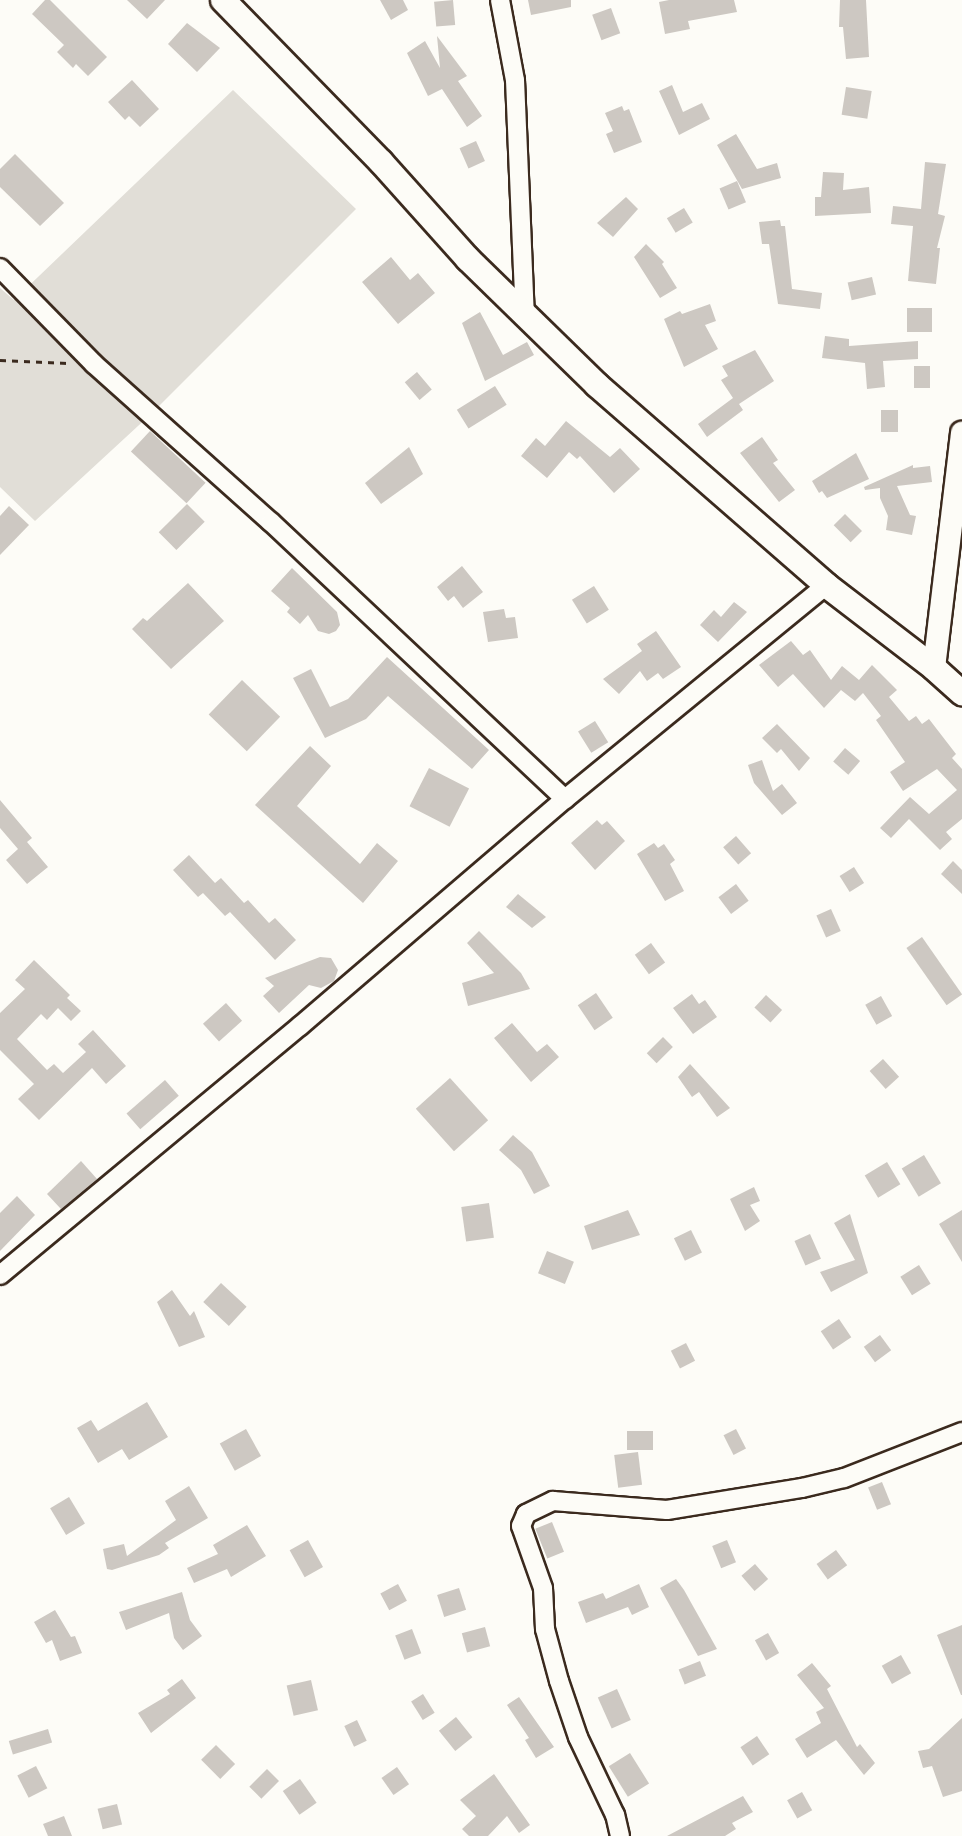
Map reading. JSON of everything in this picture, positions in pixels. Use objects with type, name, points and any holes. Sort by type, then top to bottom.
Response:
[{"type":"main road","points":[[223,0],[525,317],[597,385],[826,585],[962,693]]},
{"type":"street","points":[[500,0],[515,80],[525,317]]},
{"type":"street","points":[[0,268],[94,364],[271,522],[565,799]]},
{"type":"street","points":[[934,668],[962,433]]},
{"type":"street","points":[[0,1275],[288,1036],[565,799],[826,585]]},
{"type":"street","points":[[620,1836],[615,1815],[578,1737],[559,1681],[545,1629],[543,1588],[521,1526],[526,1514],[553,1501],[667,1510],[802,1488],[844,1478],[962,1432]]},
{"type":"path","points":[[0,360],[94,364]]},
{"type":"shaded area","points":[[233,90],[356,209],[151,414],[35,521],[0,487],[0,288],[14,300]]},
{"type":"building","points":[[45,0],[50,0],[107,57],[88,76],[76,64],[73,68],[57,52],[64,45],[32,14]]},
{"type":"building","points":[[127,0],[165,0],[147,19]]},
{"type":"building","points":[[380,0],[403,0],[408,10],[391,20]]},
{"type":"building","points":[[453,0],[455,25],[436,27],[434,2]]},
{"type":"building","points":[[528,0],[571,0],[571,7],[531,15]]},
{"type":"building","points":[[734,0],[737,12],[688,21],[690,29],[665,34],[659,2]]},
{"type":"building","points":[[840,0],[866,0],[869,57],[846,59],[843,27],[839,27]]},
{"type":"building","points":[[611,8],[620,33],[601,40],[592,15]]},
{"type":"building","points":[[187,23],[220,48],[197,72],[168,44]]},
{"type":"building","points":[[437,36],[467,76],[458,81],[482,116],[467,127],[442,89],[428,96],[407,53],[425,41],[440,68]]},
{"type":"building","points":[[132,80],[159,109],[140,127],[129,116],[125,120],[108,102]]},
{"type":"building","points":[[672,85],[683,112],[702,103],[710,119],[679,135],[659,91]]},
{"type":"building","points":[[846,87],[872,91],[867,119],[842,115]]},
{"type":"building","points":[[622,106],[624,111],[629,109],[642,142],[614,153],[606,134],[613,131],[605,113]]},
{"type":"building","points":[[736,134],[757,169],[777,163],[781,178],[742,189],[717,145]]},
{"type":"building","points":[[476,141],[485,161],[469,168],[460,148]]},
{"type":"building","points":[[15,154],[64,203],[40,226],[0,187],[0,169]]},
{"type":"building","points":[[925,162],[946,164],[938,214],[945,216],[937,248],[940,248],[936,284],[908,281],[913,226],[891,224],[893,206],[921,209]]},
{"type":"building","points":[[823,172],[844,173],[843,190],[869,187],[871,213],[815,216],[815,197],[821,197]]},
{"type":"building","points":[[737,181],[746,202],[728,210],[720,188]]},
{"type":"building","points":[[626,197],[638,209],[613,237],[597,223]]},
{"type":"building","points":[[684,208],[693,223],[676,233],[667,218]]},
{"type":"building","points":[[780,220],[781,226],[785,226],[792,289],[822,293],[820,309],[778,304],[769,244],[762,244],[759,222]]},
{"type":"building","points":[[646,244],[664,262],[662,264],[677,288],[660,298],[634,257]]},
{"type":"building","points":[[391,257],[410,280],[418,273],[435,293],[398,324],[362,282]]},
{"type":"building","points":[[872,277],[876,295],[852,300],[848,283]]},
{"type":"building","points":[[710,304],[716,321],[705,325],[718,349],[684,367],[664,319],[680,311],[682,314]]},
{"type":"building","points":[[907,308],[932,308],[932,332],[907,332]]},
{"type":"building","points":[[480,312],[503,355],[527,342],[534,355],[485,381],[462,323]]},
{"type":"building","points":[[825,336],[849,339],[849,346],[918,341],[918,359],[883,361],[885,387],[867,389],[865,363],[822,358]]},
{"type":"building","points":[[755,350],[774,381],[739,404],[743,410],[707,437],[698,424],[733,398],[721,380],[728,376],[722,366]]},
{"type":"building","points":[[914,366],[930,366],[930,388],[914,388]]},
{"type":"building","points":[[417,372],[432,390],[420,400],[405,382]]},
{"type":"building","points":[[495,386],[507,405],[468,429],[457,410]]},
{"type":"building","points":[[881,410],[898,410],[898,432],[881,432]]},
{"type":"building","points":[[566,421],[610,457],[620,448],[640,469],[614,493],[580,456],[577,459],[569,452],[547,478],[521,456],[536,438],[545,446]]},
{"type":"building","points":[[150,431],[206,483],[186,503],[131,451]]},
{"type":"building","points":[[762,437],[778,460],[773,463],[795,490],[779,502],[740,453]]},
{"type":"building","points":[[409,447],[423,474],[381,504],[365,483]]},
{"type":"building","points":[[856,453],[869,479],[827,498],[822,491],[819,493],[812,481]]},
{"type":"building","points":[[913,465],[913,468],[930,466],[932,482],[897,486],[910,515],[916,516],[912,535],[886,530],[888,516],[880,498],[880,488],[865,490],[864,487]]},
{"type":"building","points":[[187,504],[205,522],[176,550],[159,532]]},
{"type":"building","points":[[9,506],[29,525],[0,555],[0,516]]},
{"type":"building","points":[[845,514],[862,531],[851,542],[834,525]]},
{"type":"building","points":[[462,566],[483,592],[463,608],[454,596],[448,601],[437,587]]},
{"type":"building","points":[[292,568],[337,612],[340,625],[336,631],[329,634],[318,631],[308,615],[300,624],[287,612],[290,608],[271,591]]},
{"type":"building","points":[[188,583],[224,621],[171,669],[132,629],[143,618],[147,621]]},
{"type":"building","points":[[594,586],[609,610],[587,624],[572,600]]},
{"type":"building","points":[[734,602],[747,612],[718,642],[700,625],[714,610],[721,617]]},
{"type":"building","points":[[504,609],[506,618],[515,617],[518,638],[488,642],[483,612]]},
{"type":"building","points":[[656,631],[681,667],[663,679],[658,673],[647,681],[640,671],[619,694],[603,679],[642,651],[637,644]]},
{"type":"building","points":[[791,641],[803,655],[810,650],[831,680],[842,666],[859,680],[872,665],[897,690],[889,697],[909,721],[916,716],[922,724],[929,719],[956,754],[952,758],[962,769],[962,819],[946,832],[952,839],[940,850],[909,819],[891,838],[880,828],[910,797],[929,814],[957,790],[937,769],[903,791],[890,772],[905,762],[876,720],[881,716],[863,693],[855,701],[841,690],[824,708],[793,674],[778,687],[759,665]]},
{"type":"building","points":[[387,657],[489,750],[472,769],[388,696],[366,719],[325,738],[293,678],[311,669],[330,707],[348,699]]},
{"type":"building","points":[[242,680],[280,717],[247,751],[209,715]]},
{"type":"building","points":[[595,721],[608,742],[591,753],[578,732]]},
{"type":"building","points":[[777,724],[810,758],[799,771],[781,749],[777,753],[762,738]]},
{"type":"building","points":[[310,746],[331,766],[297,806],[360,864],[377,843],[398,861],[363,903],[255,805]]},
{"type":"building","points":[[845,748],[860,761],[848,775],[833,762]]},
{"type":"building","points":[[762,760],[773,791],[782,784],[797,803],[782,815],[754,783],[748,765]]},
{"type":"building","points":[[429,768],[469,788],[450,827],[409,806]]},
{"type":"building","points":[[0,800],[32,838],[27,842],[48,867],[27,884],[6,860],[18,849],[0,828]]},
{"type":"building","points":[[597,820],[602,825],[607,821],[625,841],[595,870],[571,843]]},
{"type":"building","points":[[736,836],[751,853],[738,865],[723,847]]},
{"type":"building","points":[[654,843],[658,848],[664,844],[675,860],[670,864],[684,891],[665,901],[637,854]]},
{"type":"building","points":[[189,855],[215,883],[221,878],[244,903],[248,900],[269,923],[275,918],[296,940],[275,960],[230,912],[225,916],[203,893],[198,897],[173,870]]},
{"type":"building","points":[[953,861],[962,870],[962,894],[941,874]]},
{"type":"building","points":[[854,867],[864,883],[850,892],[840,876]]},
{"type":"building","points":[[736,884],[749,901],[731,914],[718,897]]},
{"type":"building","points":[[518,894],[546,917],[532,928],[506,907]]},
{"type":"building","points":[[831,909],[841,931],[826,937],[816,916]]},
{"type":"building","points":[[479,931],[521,973],[530,989],[468,1006],[462,983],[494,973],[467,943]]},
{"type":"building","points":[[922,937],[962,994],[947,1005],[906,948]]},
{"type":"building","points":[[651,943],[665,962],[649,974],[635,955]]},
{"type":"building","points":[[320,957],[331,958],[338,970],[334,981],[321,988],[309,985],[279,1013],[263,996],[274,986],[265,978]]},
{"type":"building","points":[[34,960],[70,995],[67,998],[81,1011],[71,1021],[58,1008],[47,1020],[41,1014],[17,1039],[47,1070],[54,1064],[63,1073],[86,1052],[78,1044],[93,1030],[126,1066],[106,1084],[92,1068],[39,1120],[18,1099],[34,1084],[0,1050],[0,1013],[25,989],[15,980]]},
{"type":"building","points":[[596,993],[613,1018],[595,1030],[578,1005]]},
{"type":"building","points":[[692,994],[699,1004],[705,1000],[717,1017],[693,1034],[673,1008]]},
{"type":"building","points":[[766,995],[782,1010],[770,1022],[754,1007]]},
{"type":"building","points":[[881,996],[892,1016],[876,1025],[865,1005]]},
{"type":"building","points":[[226,1003],[242,1021],[219,1042],[203,1024]]},
{"type":"building","points":[[512,1023],[537,1052],[547,1044],[559,1057],[531,1082],[494,1038]]},
{"type":"building","points":[[663,1037],[673,1047],[657,1063],[647,1053]]},
{"type":"building","points":[[883,1059],[899,1077],[886,1089],[870,1071]]},
{"type":"building","points":[[690,1064],[730,1108],[717,1117],[699,1092],[692,1097],[678,1077]]},
{"type":"building","points":[[450,1078],[488,1120],[454,1151],[416,1109]]},
{"type":"building","points":[[165,1080],[179,1096],[140,1129],[127,1113]]},
{"type":"building","points":[[513,1135],[532,1152],[550,1186],[534,1194],[521,1170],[499,1150]]},
{"type":"building","points":[[924,1155],[941,1183],[919,1197],[902,1168]]},
{"type":"building","points":[[81,1161],[97,1179],[61,1209],[47,1194]]},
{"type":"building","points":[[887,1162],[900,1184],[878,1198],[865,1175]]},
{"type":"building","points":[[754,1187],[760,1201],[750,1205],[760,1221],[745,1231],[730,1199]]},
{"type":"building","points":[[17,1196],[35,1215],[0,1251],[0,1213]]},
{"type":"building","points":[[489,1203],[494,1238],[466,1242],[461,1207]]},
{"type":"building","points":[[628,1210],[640,1235],[592,1250],[584,1226]]},
{"type":"building","points":[[962,1210],[962,1262],[939,1224]]},
{"type":"building","points":[[850,1214],[868,1273],[831,1292],[820,1272],[855,1260],[834,1223]]},
{"type":"building","points":[[691,1230],[702,1252],[685,1261],[674,1238]]},
{"type":"building","points":[[810,1234],[821,1259],[805,1266],[794,1241]]},
{"type":"building","points":[[547,1251],[574,1262],[565,1284],[538,1273]]},
{"type":"building","points":[[919,1265],[931,1284],[912,1295],[900,1277]]},
{"type":"building","points":[[221,1283],[247,1307],[229,1326],[203,1302]]},
{"type":"building","points":[[172,1290],[190,1316],[194,1311],[205,1337],[179,1347],[157,1302]]},
{"type":"building","points":[[839,1319],[851,1337],[833,1350],[821,1331]]},
{"type":"building","points":[[880,1335],[891,1350],[875,1362],[864,1347]]},
{"type":"building","points":[[686,1343],[695,1361],[680,1369],[671,1351]]},
{"type":"building","points":[[147,1402],[168,1437],[129,1460],[122,1449],[98,1463],[77,1428],[91,1420],[98,1431]]},
{"type":"building","points":[[246,1429],[261,1456],[235,1471],[220,1444]]},
{"type":"building","points":[[736,1429],[746,1449],[734,1455],[724,1435]]},
{"type":"building","points":[[627,1431],[653,1431],[653,1450],[627,1450]]},
{"type":"building","points":[[638,1452],[642,1485],[618,1488],[614,1455]]},
{"type":"building","points":[[882,1482],[891,1504],[877,1510],[868,1488]]},
{"type":"building","points":[[189,1486],[208,1518],[165,1543],[169,1548],[159,1555],[107,1569],[103,1549],[124,1544],[127,1556],[176,1520],[165,1501]]},
{"type":"building","points":[[69,1497],[85,1524],[66,1535],[50,1508]]},
{"type":"building","points":[[552,1522],[564,1552],[547,1558],[535,1529]]},
{"type":"building","points":[[247,1525],[266,1556],[231,1577],[227,1569],[194,1583],[187,1568],[218,1554],[213,1545]]},
{"type":"building","points":[[308,1540],[323,1567],[305,1577],[290,1550]]},
{"type":"building","points":[[727,1540],[736,1562],[721,1568],[712,1546]]},
{"type":"building","points":[[836,1550],[847,1565],[828,1579],[817,1564]]},
{"type":"building","points":[[755,1564],[768,1579],[755,1591],[741,1576]]},
{"type":"building","points":[[676,1579],[717,1649],[698,1656],[660,1588]]},
{"type":"building","points":[[398,1584],[407,1601],[389,1610],[380,1593]]},
{"type":"building","points":[[639,1584],[649,1607],[632,1615],[628,1607],[586,1623],[578,1602],[603,1593],[606,1599]]},
{"type":"building","points":[[459,1588],[466,1610],[444,1617],[437,1595]]},
{"type":"building","points":[[182,1592],[190,1620],[202,1636],[183,1650],[174,1638],[169,1613],[126,1630],[119,1612]]},
{"type":"building","points":[[55,1610],[71,1637],[75,1636],[82,1653],[60,1661],[52,1640],[46,1643],[34,1622]]},
{"type":"building","points":[[962,1625],[962,1695],[961,1695],[937,1635]]},
{"type":"building","points":[[485,1627],[490,1646],[467,1653],[462,1633]]},
{"type":"building","points":[[412,1629],[421,1653],[405,1660],[395,1635]]},
{"type":"building","points":[[768,1633],[779,1653],[766,1660],[755,1640]]},
{"type":"building","points":[[901,1655],[911,1673],[892,1684],[882,1666]]},
{"type":"building","points":[[700,1661],[706,1676],[685,1684],[679,1670]]},
{"type":"building","points":[[812,1663],[831,1686],[827,1689],[857,1747],[860,1744],[875,1763],[864,1775],[836,1740],[807,1758],[795,1739],[821,1723],[816,1712],[824,1708],[797,1675]]},
{"type":"building","points":[[182,1679],[196,1698],[151,1733],[138,1713],[170,1694],[167,1690]]},
{"type":"building","points":[[311,1680],[318,1710],[294,1716],[287,1686]]},
{"type":"building","points":[[617,1689],[631,1720],[612,1729],[598,1698]]},
{"type":"building","points":[[423,1694],[435,1713],[423,1720],[411,1701]]},
{"type":"building","points":[[519,1697],[554,1747],[536,1758],[525,1740],[529,1738],[507,1705]]},
{"type":"building","points":[[456,1717],[472,1737],[455,1751],[439,1731]]},
{"type":"building","points":[[962,1718],[962,1791],[943,1797],[932,1766],[923,1768],[918,1751],[929,1749]]},
{"type":"building","points":[[357,1720],[367,1741],[354,1747],[344,1726]]},
{"type":"building","points":[[48,1729],[52,1742],[13,1754],[9,1741]]},
{"type":"building","points":[[757,1736],[769,1754],[753,1765],[740,1747]]},
{"type":"building","points":[[216,1745],[235,1764],[220,1779],[201,1760]]},
{"type":"building","points":[[630,1753],[649,1784],[628,1797],[609,1766]]},
{"type":"building","points":[[36,1766],[47,1788],[29,1798],[17,1776]]},
{"type":"building","points":[[397,1767],[409,1784],[393,1795],[381,1778]]},
{"type":"building","points":[[267,1769],[279,1781],[261,1799],[249,1787]]},
{"type":"building","points":[[494,1774],[530,1825],[519,1833],[507,1816],[488,1836],[469,1836],[462,1829],[476,1816],[460,1800]]},
{"type":"building","points":[[300,1779],[317,1803],[299,1815],[283,1791]]},
{"type":"building","points":[[802,1792],[812,1810],[797,1819],[787,1800]]},
{"type":"building","points":[[743,1796],[753,1812],[732,1823],[736,1829],[725,1836],[667,1836]]},
{"type":"building","points":[[117,1804],[122,1824],[103,1829],[98,1809]]},
{"type":"building","points":[[64,1816],[72,1836],[48,1836],[43,1824]]}]
